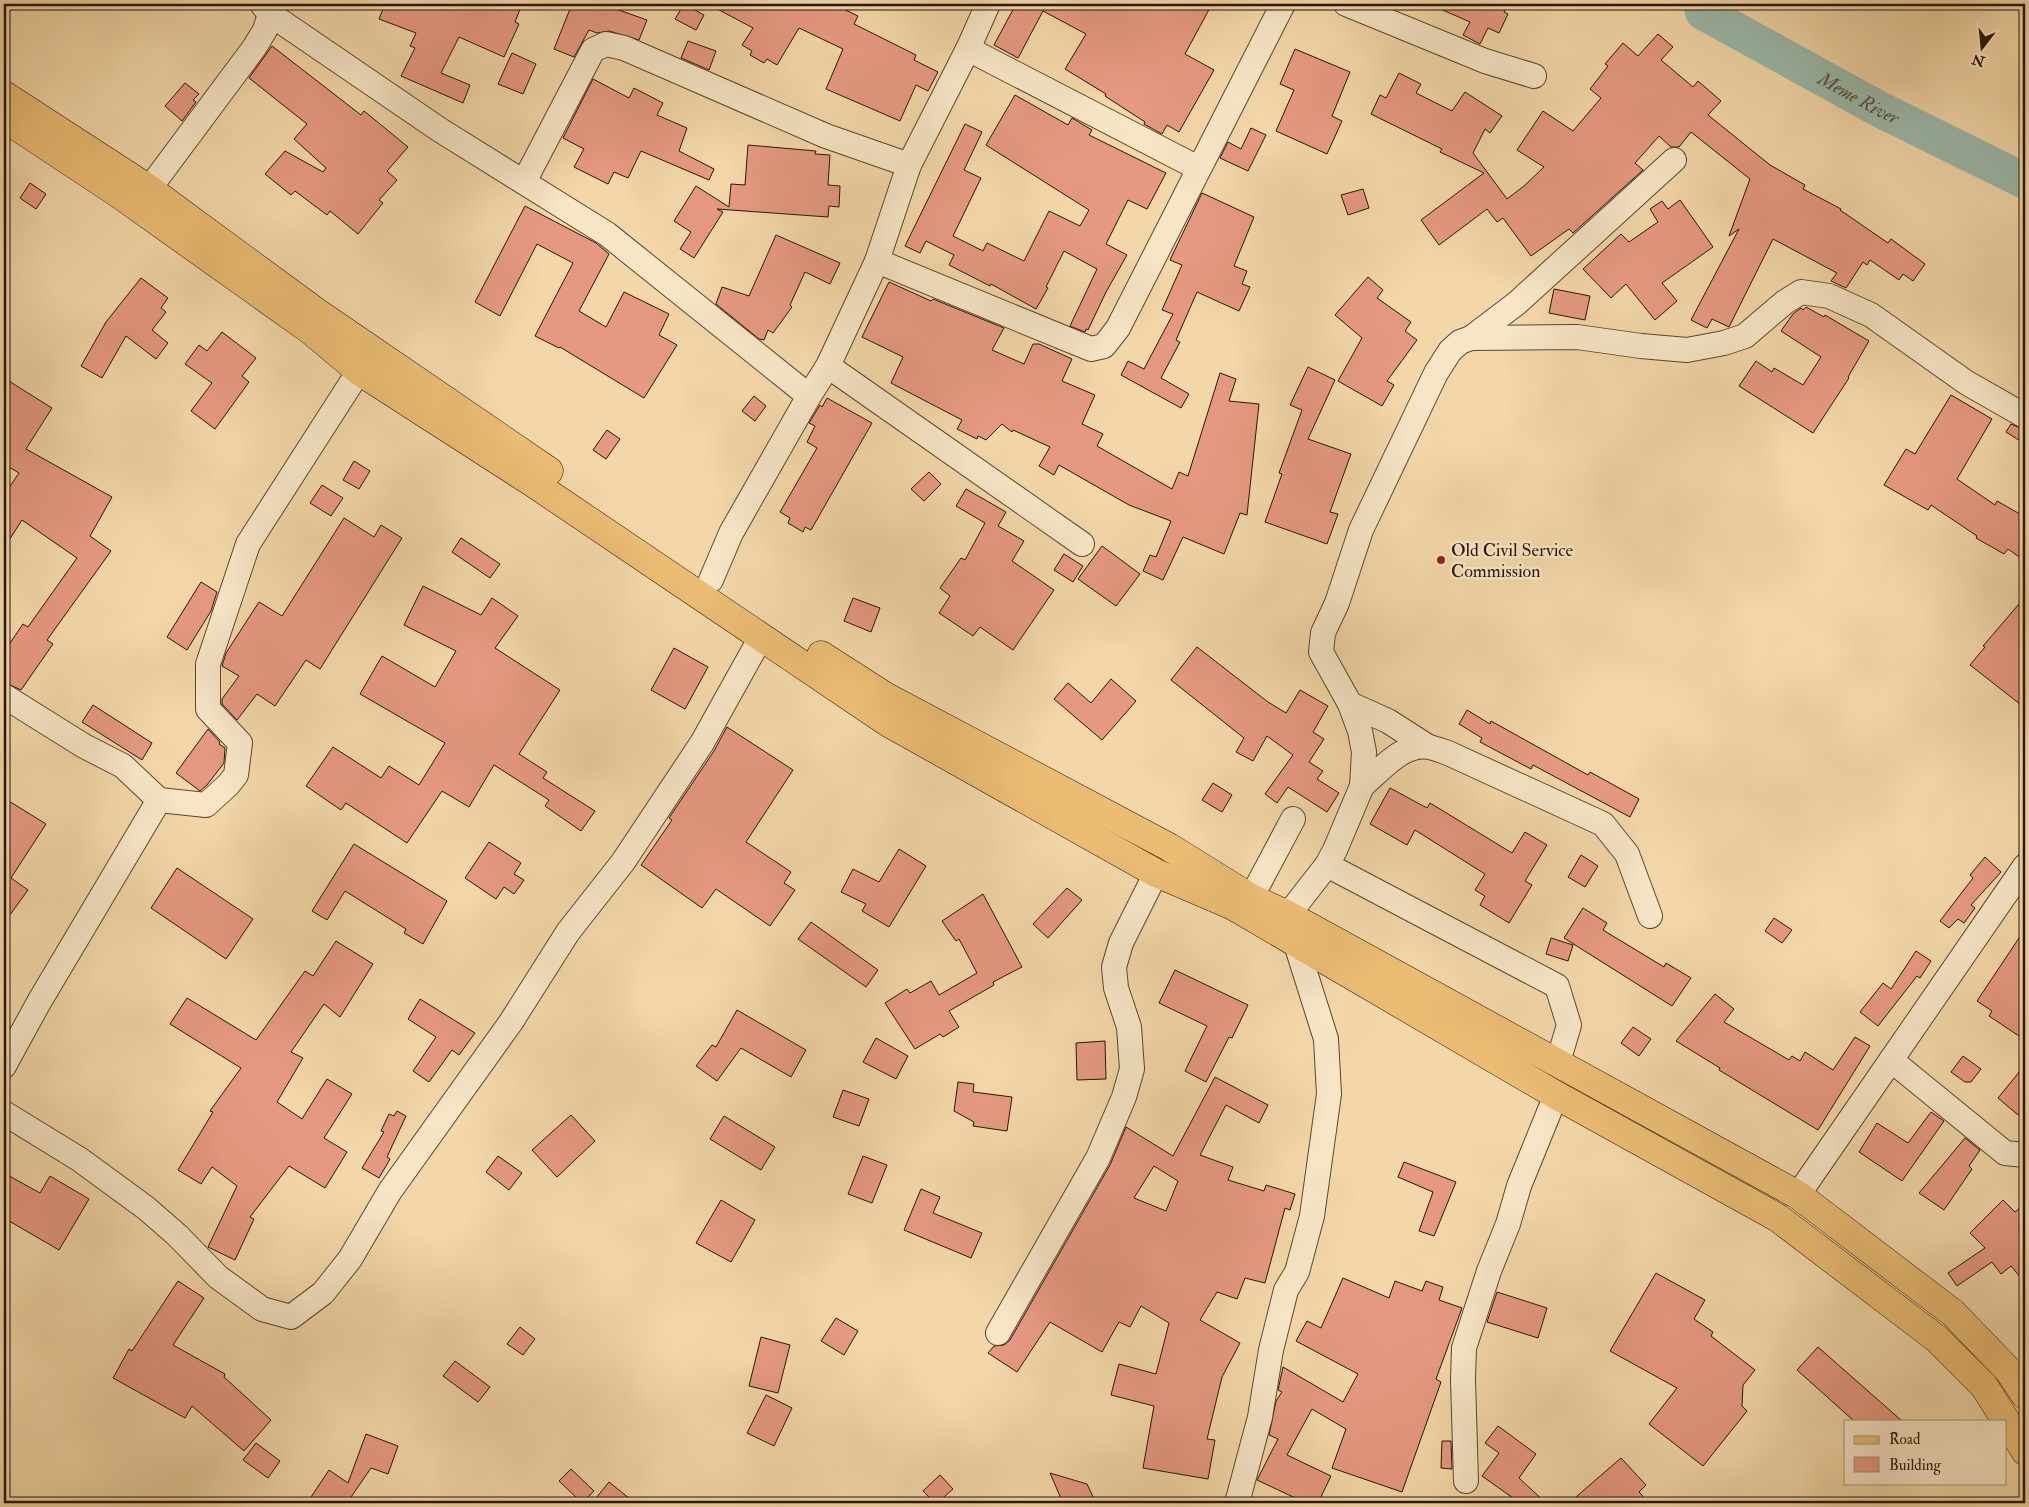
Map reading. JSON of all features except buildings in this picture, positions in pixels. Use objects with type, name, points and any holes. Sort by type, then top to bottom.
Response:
[{"type":"main road","points":[[4,95],[149,189],[315,311],[776,626],[885,696],[1169,847],[1251,898],[1288,915],[1798,1195],[1953,1313],[2009,1371],[2025,1394]]},
{"type":"main road","points":[[4,118],[119,194],[310,330],[359,371],[533,483],[887,722],[1156,873],[1233,906],[1556,1095],[1786,1224],[1937,1339],[1984,1386],[2005,1420]]},
{"type":"main road","points":[[2006,1421],[2025,1451]]},
{"type":"street","points":[[711,580],[731,533],[828,366],[877,261],[909,165],[968,49],[988,4]]},
{"type":"street","points":[[877,261],[1091,349],[1104,346],[1118,328],[1283,4]]},
{"type":"street","points":[[1346,4],[1485,61],[1534,76]]},
{"type":"street","points":[[149,189],[254,48],[265,30],[269,7],[440,130],[607,234],[809,396]]},
{"type":"street","points":[[524,182],[593,50],[606,44],[624,48],[826,136],[909,165]]},
{"type":"street","points":[[968,49],[1198,168]]},
{"type":"street","points":[[1288,915],[1327,865],[1362,786],[1364,752],[1360,731],[1350,704],[1321,652],[1323,633],[1337,603],[1361,530],[1436,373],[1450,351],[1460,342],[1471,338],[1517,303],[1674,160]]},
{"type":"street","points":[[1471,338],[1577,337],[1687,350],[1724,343],[1745,336],[1785,302],[1801,292],[1829,296],[1871,315],[1967,383],[2025,416]]},
{"type":"street","points":[[828,366],[1082,544]]},
{"type":"street","points":[[4,696],[69,738],[123,766],[159,800],[206,805],[228,785],[236,775],[240,743],[208,709],[208,664],[248,544],[359,371]]},
{"type":"street","points":[[4,1113],[79,1159],[146,1208],[177,1235],[218,1277],[262,1308],[291,1317],[323,1293],[350,1259],[390,1191],[511,1022],[568,932],[623,862],[702,743],[761,637]]},
{"type":"street","points":[[1350,704],[1388,721],[1427,746],[1448,753],[1603,824],[1627,854],[1650,916]]},
{"type":"street","points":[[1362,786],[1401,753],[1413,748],[1427,746]]},
{"type":"street","points":[[4,1066],[48,986],[159,800]]},
{"type":"street","points":[[1251,898],[1293,818]]},
{"type":"street","points":[[1327,865],[1557,986],[1569,1025],[1558,1062]]},
{"type":"street","points":[[1798,1195],[2025,866]]},
{"type":"street","points":[[998,1333],[1098,1158],[1124,1097],[1132,1069],[1129,1027],[1116,988],[1114,967],[1121,943],[1156,873]]},
{"type":"street","points":[[1237,1503],[1260,1417],[1272,1350],[1286,1290],[1297,1272],[1312,1216],[1329,1094],[1326,1039],[1296,944]]},
{"type":"street","points":[[1891,1060],[2005,1154],[2025,1155]]},
{"type":"street","points":[[1466,1481],[1464,1348],[1489,1271],[1556,1095]]},
{"type":"waterway","name":"Meme River","points":[[1701,4],[1703,12],[1879,109],[2025,181]]},
{"type":"place","name":"Old Civil Service Commission","points":[[1441,560]]}]
